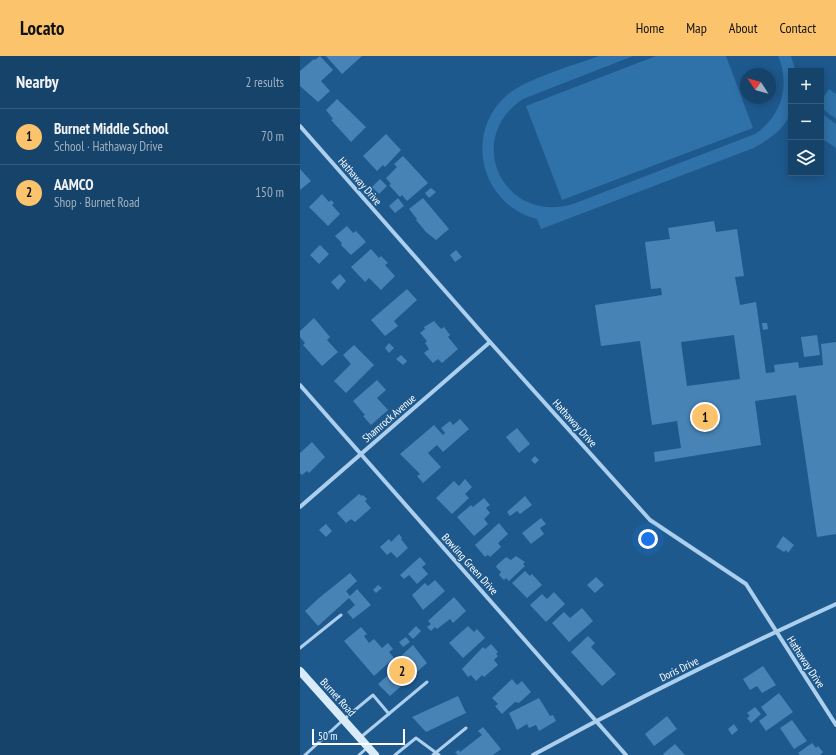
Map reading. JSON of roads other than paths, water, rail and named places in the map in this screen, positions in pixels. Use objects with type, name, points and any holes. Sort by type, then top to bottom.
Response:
[{"type":"main road","name":"Burnet Road","points":[[300,671],[375,755]]},
{"type":"street","name":"Hathaway Drive","points":[[300,126],[490,342],[650,520],[746,584],[836,725]]},
{"type":"street","name":"Shamrock Avenue","points":[[300,507],[490,342]]},
{"type":"street","name":"Bowling Green Drive","points":[[300,385],[626,755]]},
{"type":"street","name":"Doris Drive","points":[[533,755],[596,720],[776,631],[836,604]]},
{"type":"lane","points":[[300,648],[341,615]]},
{"type":"lane","points":[[360,738],[428,682]]},
{"type":"lane","points":[[306,755],[343,720],[373,695],[389,714]]},
{"type":"lane","points":[[433,755],[438,753],[466,728]]},
{"type":"lane","points":[[395,755],[416,738],[438,753]]},
{"type":"lane","points":[[359,755],[368,747]]},
{"type":"place","name":"Burnet Middle School","points":[[705,417]]},
{"type":"place","name":"AAMCO","points":[[402,671]]}]
